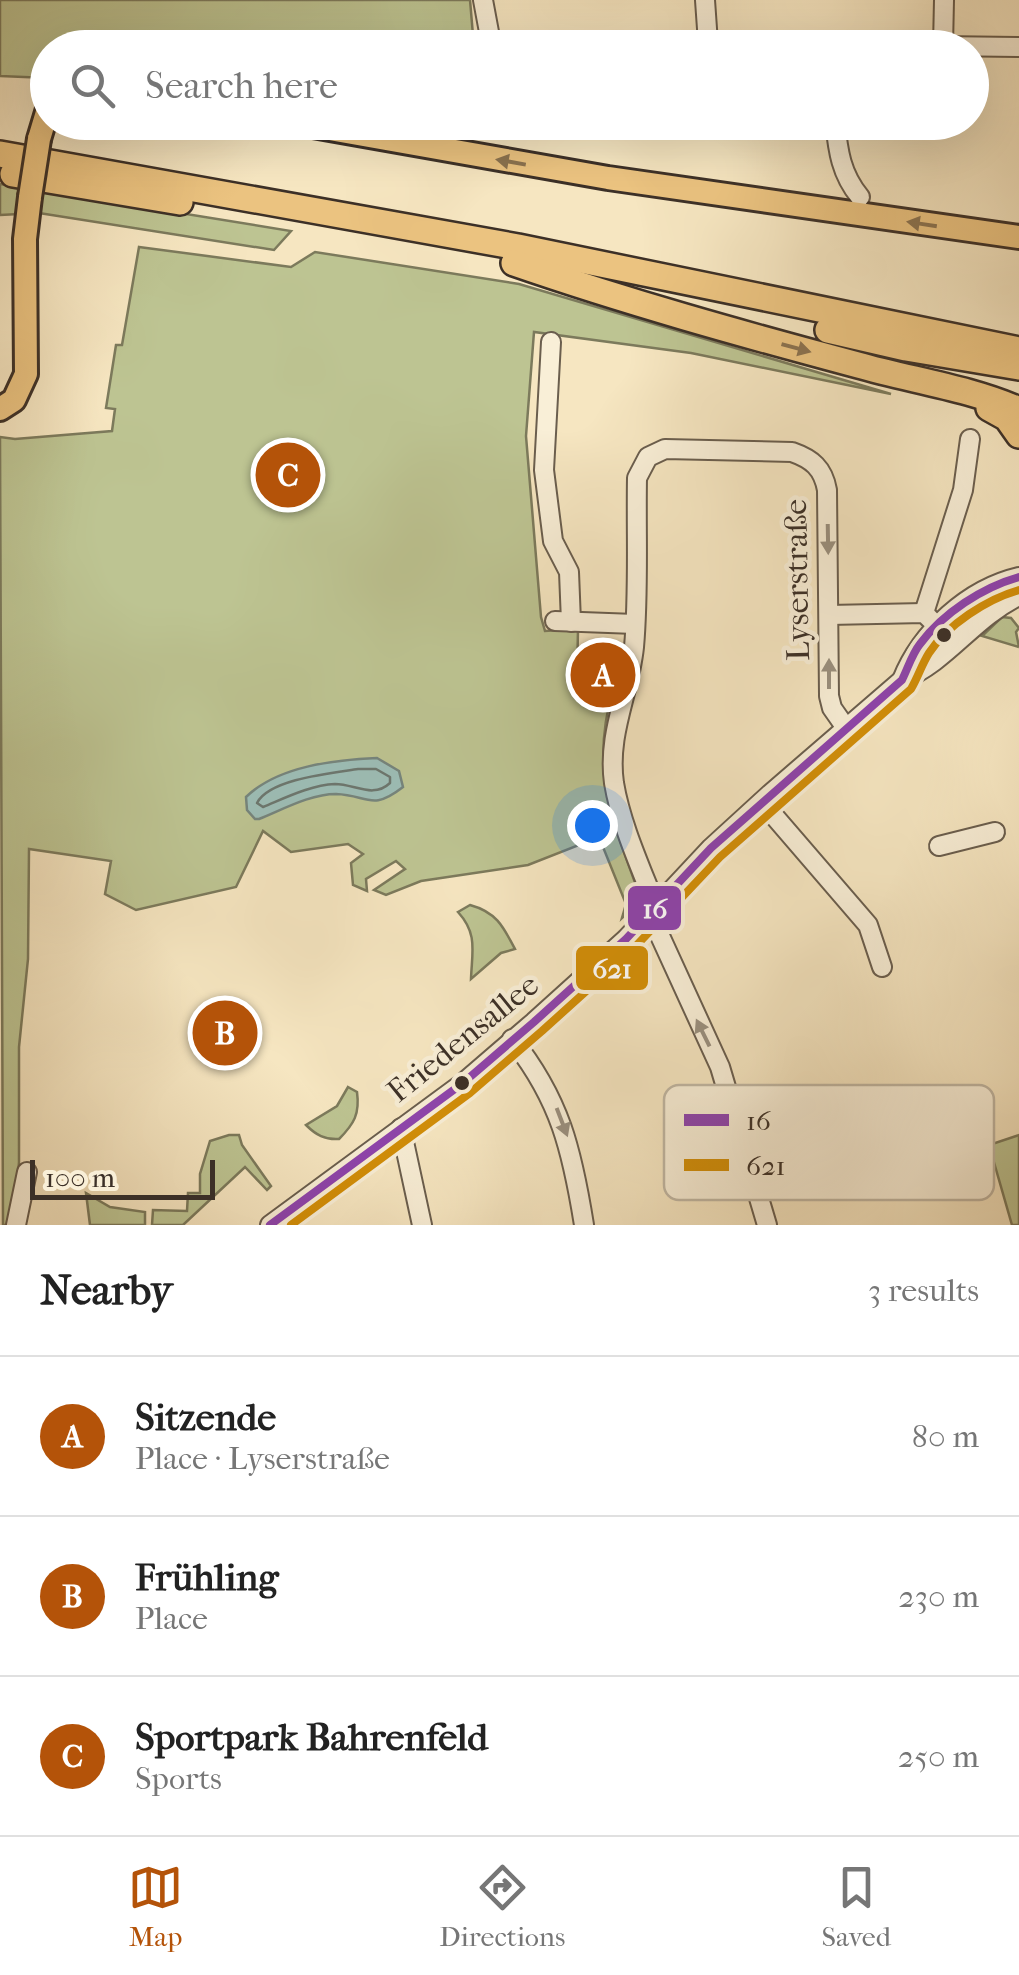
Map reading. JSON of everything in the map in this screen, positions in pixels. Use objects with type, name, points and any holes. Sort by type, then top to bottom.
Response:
[{"type":"highway","points":[[0,154],[518,247],[1019,350]]},
{"type":"highway","points":[[0,172],[514,263],[906,348],[1019,366]]},
{"type":"highway","points":[[514,263],[702,322],[978,395],[1019,410]]},
{"type":"highway","points":[[958,392],[1007,418],[1019,435]]},
{"type":"main road","points":[[10,407],[26,374],[25,239],[39,140]]},
{"type":"main road","points":[[392,140],[608,178],[1019,237]]},
{"type":"street","points":[[483,0],[489,30]]},
{"type":"street","points":[[704,0],[707,30]]},
{"type":"street","points":[[943,30],[944,0]]},
{"type":"street","points":[[989,47],[1019,47]]},
{"type":"street","points":[[838,140],[847,182],[860,198]]},
{"type":"street","points":[[551,342],[544,470],[553,541],[570,572],[563,621],[635,624]]},
{"type":"street","points":[[930,620],[963,490],[970,439]]},
{"type":"street","name":"Lyserstraße","points":[[725,1085],[653,910],[620,807],[613,765],[614,725],[631,668],[635,624],[638,478],[648,456],[665,449],[792,452],[817,465],[826,490],[830,702],[846,728]]},
{"type":"street","name":"Friedensallee","points":[[902,680],[930,620],[1001,582],[1019,578]]},
{"type":"street","name":"Friedensallee","points":[[270,1225],[462,1083],[626,939],[711,848],[846,728],[902,680],[924,671],[996,607],[1019,596]]},
{"type":"street","points":[[829,615],[930,620],[953,643]]},
{"type":"street","points":[[762,802],[868,926],[882,966]]},
{"type":"street","points":[[940,846],[995,832]]},
{"type":"street","points":[[512,1039],[541,1077],[561,1119],[572,1153],[584,1225]]},
{"type":"street","points":[[401,1128],[422,1225]]},
{"type":"street","points":[[16,1225],[28,1172]]},
{"type":"street","name":"Lyserstraße","points":[[760,1200],[767,1225]]},
{"type":"green space","points":[[0,0],[470,0],[473,30],[30,30],[30,77],[0,76]]},
{"type":"green space","points":[[0,184],[291,231],[274,250],[39,213],[0,215]]},
{"type":"green space","points":[[139,247],[291,267],[315,252],[519,284],[891,394],[691,353],[534,332],[526,436],[541,617],[545,631],[578,629],[577,680],[613,689],[603,744],[604,768],[612,815],[638,891],[638,903],[622,918],[626,904],[599,837],[528,865],[421,881],[386,895],[374,890],[405,869],[396,861],[366,879],[367,891],[353,885],[351,863],[363,854],[348,844],[291,852],[263,831],[236,887],[136,910],[105,894],[111,861],[29,849],[28,959],[19,1047],[19,1162],[14,1225],[3,1225],[0,437],[112,431],[115,409],[106,408],[116,345],[122,345]]},
{"type":"green space","points":[[1002,617],[1011,618],[1019,628],[1019,647],[982,636]]},
{"type":"green space","points":[[470,905],[498,921],[515,949],[501,953],[471,979],[471,935],[458,912]]},
{"type":"green space","points":[[348,1087],[357,1092],[358,1100],[352,1123],[339,1139],[313,1132],[306,1125],[337,1106]]},
{"type":"green space","points":[[239,1135],[271,1186],[267,1190],[245,1167],[183,1225],[152,1225],[153,1210],[187,1211],[188,1193],[200,1193],[200,1174],[210,1141]]},
{"type":"green space","points":[[1019,1135],[1019,1225],[1012,1225],[994,1162],[994,1143]]},
{"type":"green space","points":[[86,1193],[110,1207],[145,1212],[145,1225],[90,1225]]},
{"type":"water","points":[[377,758],[399,771],[403,787],[384,799],[326,795],[259,819],[247,810],[246,797],[274,778],[325,763]]},
{"type":"transit line","name":"16","points":[[270,1225],[463,1083],[534,1022],[626,939],[711,848],[902,680],[917,648],[940,622],[978,594],[1019,577]]},
{"type":"transit line","name":"621","points":[[291,1225],[470,1093],[542,1031],[634,948],[720,857],[911,689],[929,653],[946,633],[981,607],[1019,590]]},
{"type":"place","name":"Sportpark Bahrenfeld","points":[[288,475]]},
{"type":"place","name":"Sitzende","points":[[603,675]]},
{"type":"place","name":"Frühling","points":[[225,1033]]}]
